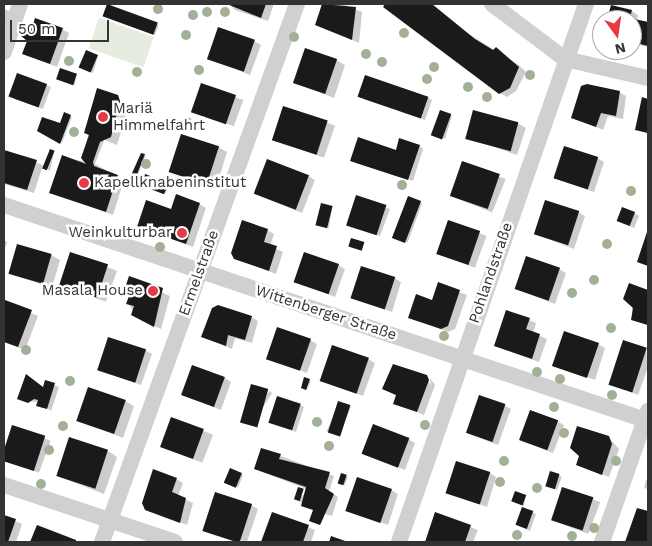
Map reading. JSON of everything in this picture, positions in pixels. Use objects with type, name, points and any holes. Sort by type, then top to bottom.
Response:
[{"type":"street","points":[[4,52],[20,4]]},
{"type":"street","name":"Ermelstraße","points":[[102,542],[297,4]]},
{"type":"street","points":[[492,4],[565,59],[648,78]]},
{"type":"street","name":"Pohlandstraße","points":[[399,542],[565,59],[586,4]]},
{"type":"street","name":"Wittenberger Straße","points":[[4,205],[462,358],[647,417]]},
{"type":"street","points":[[602,542],[647,417]]},
{"type":"street","points":[[4,485],[175,542]]},
{"type":"shaded area","points":[[99,18],[154,37],[143,67],[89,48]]},
{"type":"building","points":[[107,4],[158,22],[153,35],[103,16]]},
{"type":"building","points":[[227,4],[266,4],[261,18]]},
{"type":"building","points":[[322,4],[356,7],[352,40],[315,25]]},
{"type":"building","points":[[385,4],[432,4],[475,39],[493,50],[496,47],[519,67],[510,88],[499,94],[383,7]]},
{"type":"building","points":[[611,5],[632,10],[610,10]]},
{"type":"building","points":[[35,18],[63,28],[50,64],[22,54],[27,41],[19,34],[30,33]]},
{"type":"building","points":[[642,21],[648,22],[648,46],[642,44]]},
{"type":"building","points":[[218,27],[255,40],[244,72],[207,59]]},
{"type":"building","points":[[305,48],[337,59],[325,94],[293,83]]},
{"type":"building","points":[[86,50],[98,55],[91,73],[79,67]]},
{"type":"building","points":[[60,68],[77,74],[73,85],[56,79]]},
{"type":"building","points":[[17,73],[47,84],[39,107],[8,96]]},
{"type":"building","points":[[365,75],[428,97],[421,119],[358,97]]},
{"type":"building","points":[[201,83],[236,95],[226,124],[191,112]]},
{"type":"building","points":[[587,84],[620,91],[616,116],[601,113],[596,127],[571,118],[581,86]]},
{"type":"building","name":"Kapellknabeninstitut","points":[[97,88],[118,95],[120,101],[111,137],[100,142],[93,162],[94,166],[118,175],[106,212],[49,193],[62,155],[86,164],[81,158],[89,135],[84,133]]},
{"type":"building","points":[[642,97],[648,99],[648,133],[635,130]]},
{"type":"building","points":[[283,106],[328,121],[317,155],[272,140]]},
{"type":"building","points":[[440,110],[451,114],[442,139],[431,135]]},
{"type":"building","points":[[473,110],[518,122],[511,151],[465,139]]},
{"type":"building","points":[[64,112],[71,115],[60,144],[37,131],[42,117],[60,123]]},
{"type":"building","points":[[181,134],[219,146],[207,184],[169,172]]},
{"type":"building","points":[[358,137],[396,150],[399,138],[420,145],[408,180],[350,161]]},
{"type":"building","points":[[564,146],[598,157],[588,189],[553,178]]},
{"type":"building","points":[[50,149],[55,151],[47,170],[42,168]]},
{"type":"building","points":[[4,150],[37,160],[27,190],[4,183]]},
{"type":"building","points":[[141,153],[145,154],[134,182],[129,180]]},
{"type":"building","points":[[267,159],[309,175],[296,210],[254,194]]},
{"type":"building","points":[[462,161],[500,174],[488,209],[450,196]]},
{"type":"building","points":[[145,174],[168,183],[164,194],[141,185]]},
{"type":"building","points":[[176,194],[200,203],[186,244],[137,227],[146,200],[171,209]]},
{"type":"building","points":[[356,195],[386,205],[377,235],[346,225]]},
{"type":"building","points":[[408,196],[421,201],[405,243],[392,238]]},
{"type":"building","points":[[545,200],[579,211],[568,245],[534,234]]},
{"type":"building","points":[[321,203],[333,206],[327,228],[315,225]]},
{"type":"building","points":[[622,207],[635,212],[630,226],[617,221]]},
{"type":"building","points":[[242,220],[268,229],[264,242],[277,246],[269,271],[234,259],[231,253]]},
{"type":"building","points":[[448,220],[480,231],[468,265],[436,254]]},
{"type":"building","points":[[648,229],[648,266],[637,262]]},
{"type":"building","points":[[351,238],[364,242],[362,251],[348,247]]},
{"type":"building","points":[[17,244],[52,254],[43,284],[8,274]]},
{"type":"building","points":[[70,252],[108,264],[97,298],[59,285]]},
{"type":"building","points":[[304,252],[339,264],[329,294],[294,282]]},
{"type":"building","points":[[526,256],[560,268],[549,301],[515,289]]},
{"type":"building","points":[[361,266],[395,277],[385,309],[350,298]]},
{"type":"building","points":[[129,276],[163,288],[154,327],[131,315],[134,306],[126,304],[129,296],[123,294]]},
{"type":"building","points":[[438,282],[460,290],[448,326],[441,329],[408,318],[416,294],[432,300]]},
{"type":"building","points":[[629,283],[648,290],[648,325],[631,320],[633,308],[623,299]]},
{"type":"building","points":[[5,300],[32,310],[18,347],[4,342]]},
{"type":"building","points":[[218,305],[252,316],[245,340],[228,335],[226,346],[201,337],[212,308]]},
{"type":"building","points":[[506,310],[530,318],[526,329],[540,334],[532,359],[494,346]]},
{"type":"building","points":[[277,327],[311,339],[300,371],[266,359]]},
{"type":"building","points":[[564,331],[599,343],[587,378],[552,366]]},
{"type":"building","points":[[108,337],[146,349],[135,383],[97,370]]},
{"type":"building","points":[[623,340],[647,348],[632,392],[608,385]]},
{"type":"building","points":[[332,345],[369,358],[357,394],[320,381]]},
{"type":"building","points":[[393,364],[427,375],[429,380],[417,412],[393,404],[396,395],[382,389]]},
{"type":"building","points":[[192,365],[225,377],[214,407],[181,395]]},
{"type":"building","points":[[26,374],[43,387],[45,380],[55,383],[47,409],[36,406],[38,400],[34,399],[28,403],[17,399]]},
{"type":"building","points":[[304,377],[310,379],[306,390],[301,388]]},
{"type":"building","points":[[251,384],[268,389],[257,427],[240,422]]},
{"type":"building","points":[[88,387],[126,400],[114,434],[76,421]]},
{"type":"building","points":[[479,395],[505,404],[492,442],[466,433]]},
{"type":"building","points":[[277,396],[301,404],[292,430],[268,423]]},
{"type":"building","points":[[338,401],[350,405],[340,436],[328,432]]},
{"type":"building","points":[[530,410],[558,420],[547,450],[519,440]]},
{"type":"building","points":[[171,417],[204,429],[193,459],[160,447]]},
{"type":"building","points":[[373,424],[409,438],[398,468],[362,454]]},
{"type":"building","points":[[12,425],[45,436],[34,471],[4,461],[4,450]]},
{"type":"building","points":[[577,426],[609,436],[612,444],[602,475],[576,465],[579,456],[570,448]]},
{"type":"building","points":[[69,437],[108,450],[95,489],[56,476]]},
{"type":"building","points":[[261,448],[281,454],[279,459],[330,472],[325,488],[334,494],[320,525],[309,521],[313,510],[301,506],[306,487],[254,469]]},
{"type":"building","points":[[456,461],[490,472],[480,504],[445,493]]},
{"type":"building","points":[[230,468],[242,473],[236,488],[224,483]]},
{"type":"building","points":[[153,469],[177,478],[172,492],[186,498],[180,523],[145,510],[142,503]]},
{"type":"building","points":[[550,471],[560,474],[555,489],[545,486]]},
{"type":"building","points":[[341,473],[347,475],[343,485],[338,483]]},
{"type":"building","points":[[357,477],[392,489],[380,523],[345,511]]},
{"type":"building","points":[[298,487],[304,489],[300,501],[294,499]]},
{"type":"building","points":[[562,487],[593,497],[583,530],[551,520]]},
{"type":"building","points":[[515,491],[526,495],[523,505],[511,501]]},
{"type":"building","points":[[215,492],[252,504],[240,542],[202,531]]},
{"type":"building","points":[[522,507],[533,511],[527,529],[516,525]]},
{"type":"building","points":[[637,508],[648,511],[648,542],[625,542]]},
{"type":"building","points":[[272,512],[309,525],[303,542],[261,542]]},
{"type":"building","points":[[435,512],[471,525],[465,542],[425,542]]},
{"type":"building","points":[[4,515],[16,519],[8,542],[4,542]]},
{"type":"building","points":[[37,525],[76,540],[76,542],[30,542]]},
{"type":"building","points":[[331,536],[348,542],[329,542]]},
{"type":"place","name":"Mariä Himmelfahrt","points":[[103,117]]},
{"type":"place","name":"Kapellknabeninstitut","points":[[84,183]]},
{"type":"place","name":"Weinkulturbar","points":[[182,233]]},
{"type":"place","name":"Masala House","points":[[153,291]]}]
